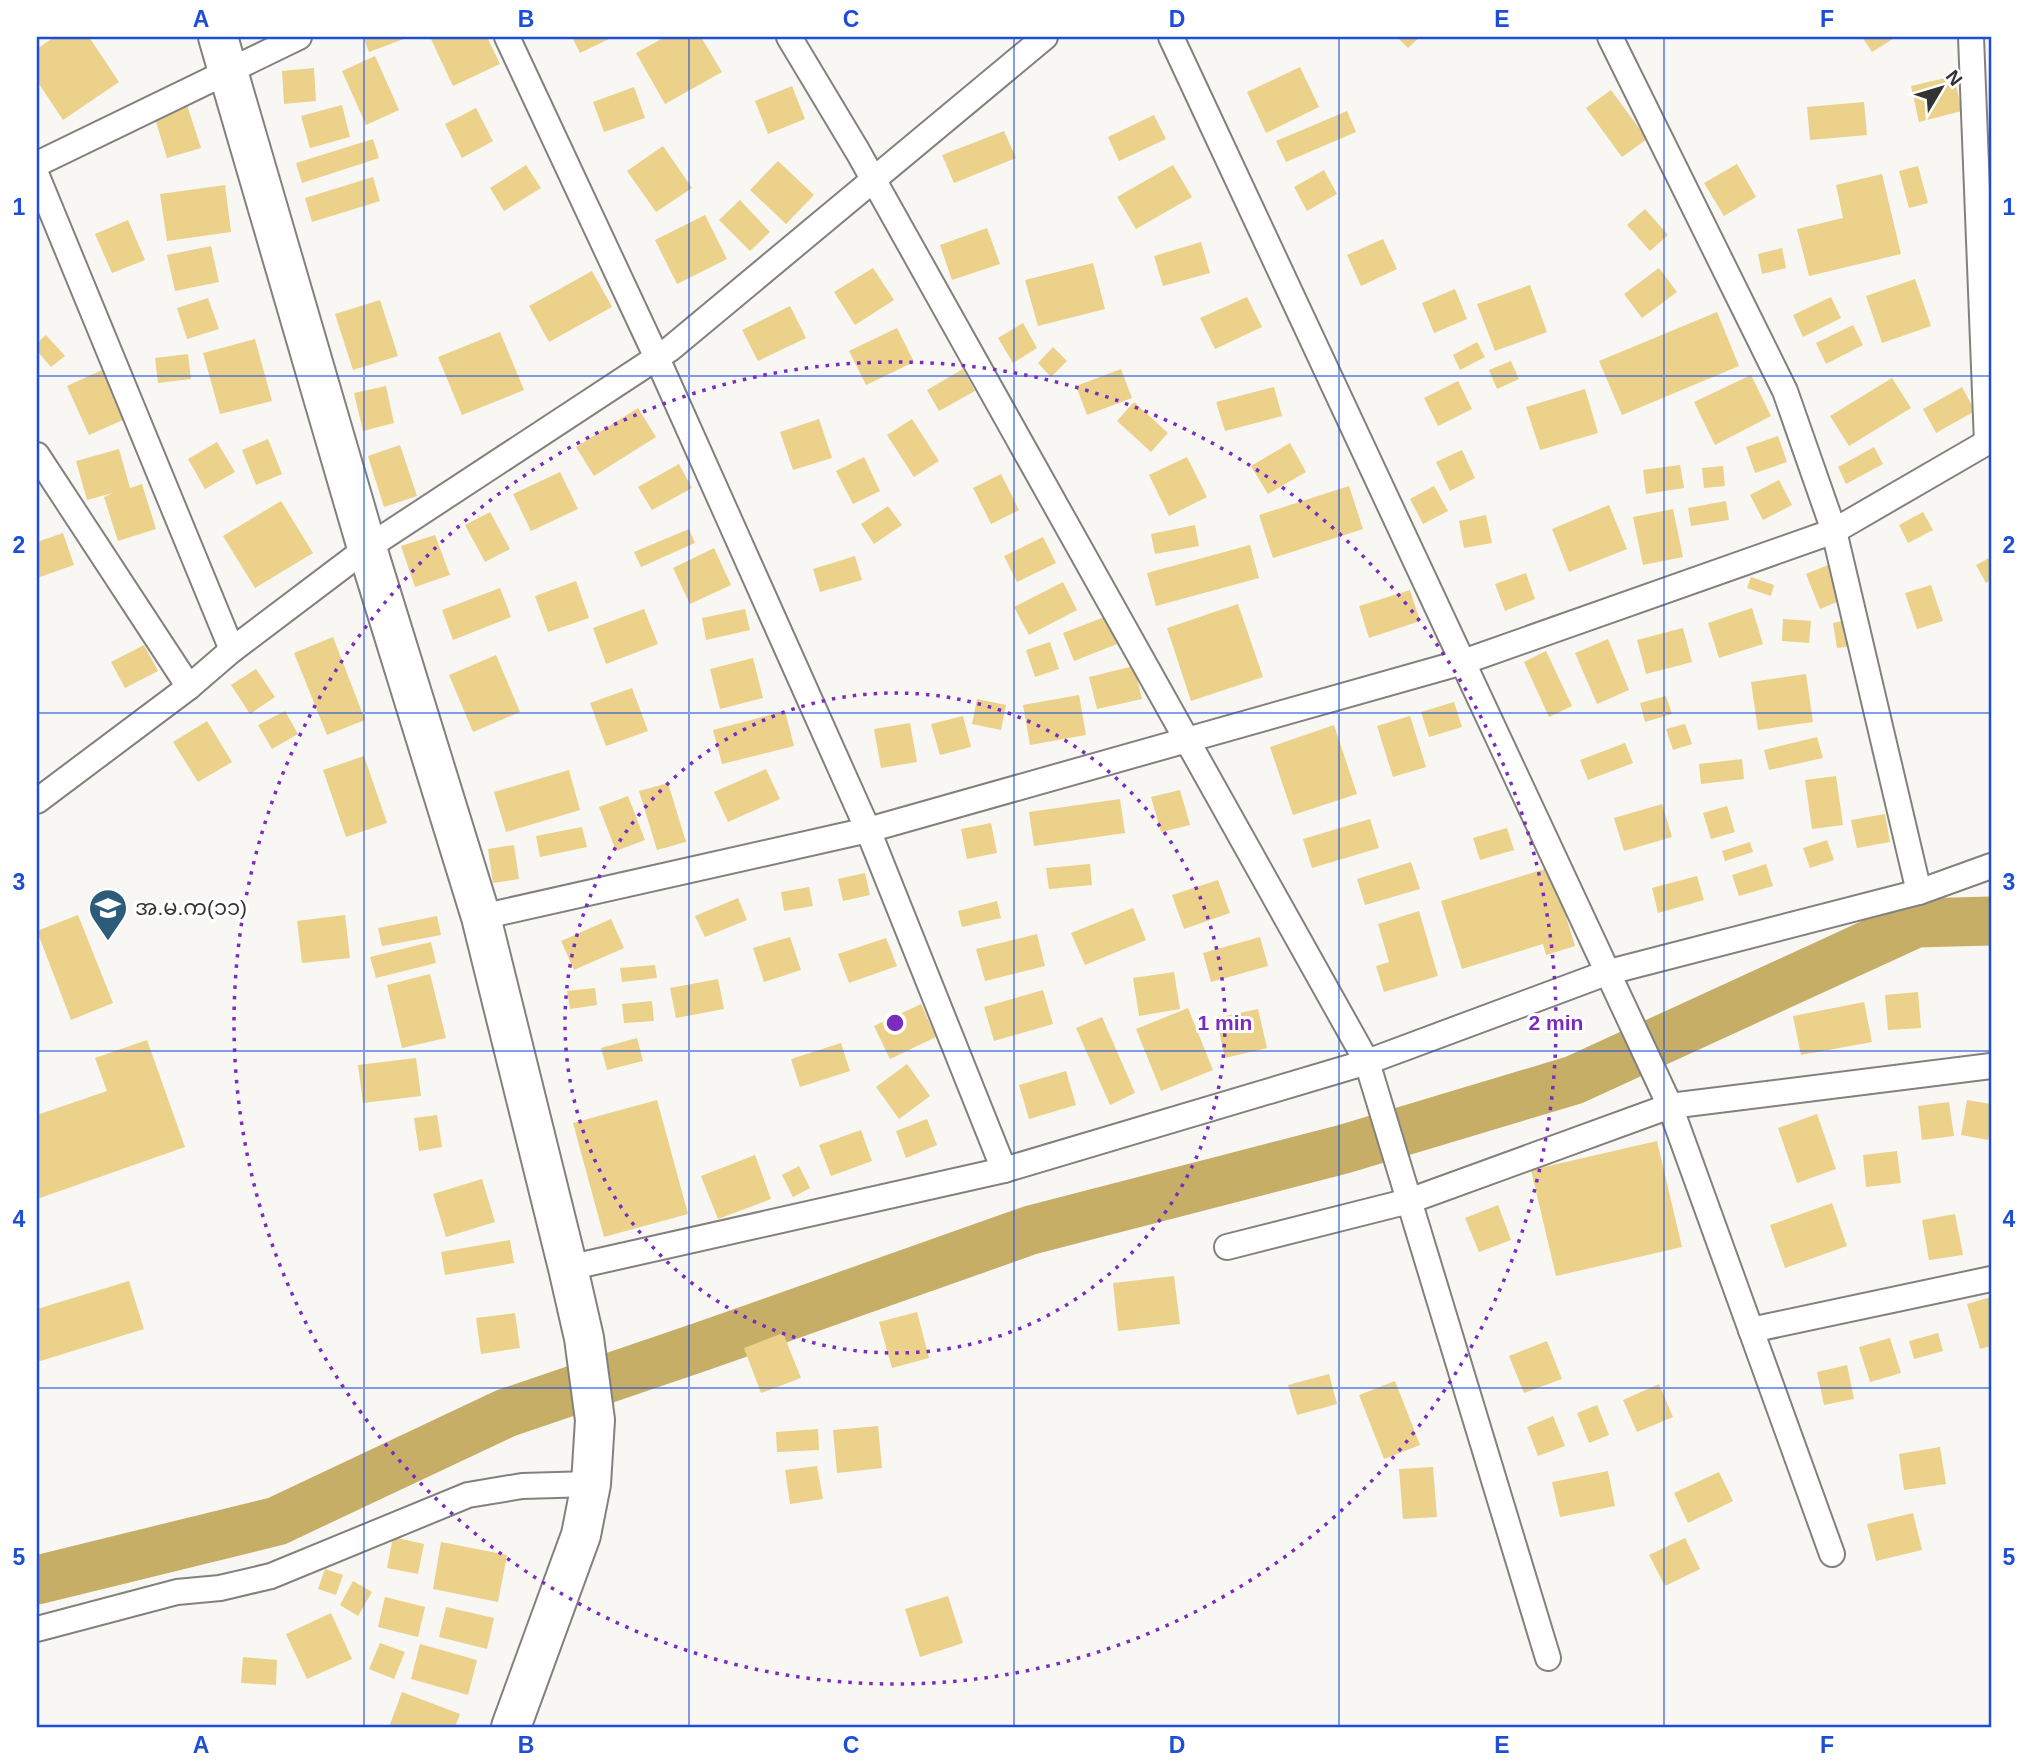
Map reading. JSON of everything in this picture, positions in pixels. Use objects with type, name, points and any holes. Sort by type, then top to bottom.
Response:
[{"type":"highway","points":[[223,54],[367,548],[481,917],[584,1338],[595,1420],[591,1484],[580,1535],[511,1727]]},
{"type":"street","points":[[37,164],[223,54],[299,37]]},
{"type":"street","points":[[507,37],[657,358],[868,830],[1004,1170]]},
{"type":"street","points":[[789,37],[873,178],[1367,1062],[1548,1658]]},
{"type":"street","points":[[37,801],[367,548],[657,358],[1045,37]]},
{"type":"street","points":[[1171,37],[1670,1105],[1832,1554]]},
{"type":"street","points":[[1610,37],[1785,391],[1834,531],[1919,892]]},
{"type":"street","points":[[481,917],[868,830],[1463,662],[1834,531],[1989,441],[1970,37]]},
{"type":"street","points":[[37,176],[232,650]]},
{"type":"street","points":[[37,455],[189,687]]},
{"type":"street","points":[[568,1268],[1004,1170],[1367,1062],[1609,972],[1919,892],[1991,866]]},
{"type":"street","points":[[1227,1247],[1409,1201],[1670,1105],[1991,1066]]},
{"type":"street","points":[[1751,1331],[1991,1279]]},
{"type":"street","points":[[37,1629],[177,1592],[220,1588],[271,1576],[468,1495],[522,1486],[591,1484]]},
{"type":"building","points":[[54,37],[89,37],[119,82],[63,120],[37,81],[37,49]]},
{"type":"building","points":[[363,37],[409,37],[369,52]]},
{"type":"building","points":[[430,37],[487,37],[500,64],[453,86]]},
{"type":"building","points":[[572,37],[613,37],[580,53]]},
{"type":"building","points":[[665,37],[701,37],[722,72],[665,104],[636,53]]},
{"type":"building","points":[[1397,37],[1420,37],[1408,48]]},
{"type":"building","points":[[1862,37],[1896,37],[1872,52]]},
{"type":"building","points":[[375,56],[399,110],[366,125],[342,71]]},
{"type":"building","points":[[1300,67],[1319,107],[1266,133],[1247,92]]},
{"type":"building","points":[[314,68],[316,101],[284,104],[282,71]]},
{"type":"building","points":[[1954,76],[1962,111],[1919,122],[1911,86]]},
{"type":"building","points":[[792,86],[805,119],[768,134],[755,101]]},
{"type":"building","points":[[634,87],[645,118],[604,132],[593,102]]},
{"type":"building","points":[[1611,90],[1647,139],[1622,157],[1586,108]]},
{"type":"building","points":[[1864,102],[1867,135],[1810,140],[1807,107]]},
{"type":"building","points":[[187,105],[201,148],[167,158],[154,115]]},
{"type":"building","points":[[342,105],[350,137],[310,148],[301,116]]},
{"type":"building","points":[[476,108],[493,141],[462,158],[445,124]]},
{"type":"building","points":[[1347,111],[1356,132],[1286,162],[1276,141]]},
{"type":"building","points":[[1154,115],[1166,139],[1119,161],[1108,137]]},
{"type":"building","points":[[1004,131],[1016,158],[954,183],[942,155]]},
{"type":"building","points":[[373,139],[379,158],[302,183],[296,163]]},
{"type":"building","points":[[663,146],[692,188],[656,212],[627,171]]},
{"type":"building","points":[[778,161],[814,195],[786,224],[750,190]]},
{"type":"building","points":[[1737,164],[1756,197],[1724,216],[1704,183]]},
{"type":"building","points":[[526,165],[541,188],[504,211],[490,188]]},
{"type":"building","points":[[1173,165],[1192,197],[1136,229],[1117,197]]},
{"type":"building","points":[[1918,166],[1928,203],[1909,208],[1899,171]]},
{"type":"building","points":[[1324,170],[1337,194],[1307,211],[1294,187]]},
{"type":"building","points":[[1882,174],[1901,254],[1809,276],[1797,229],[1843,218],[1836,185]]},
{"type":"building","points":[[373,177],[380,201],[312,222],[305,198]]},
{"type":"building","points":[[225,185],[231,232],[167,241],[160,194]]},
{"type":"building","points":[[740,200],[770,232],[750,251],[719,220]]},
{"type":"building","points":[[1645,209],[1668,235],[1650,251],[1627,225]]},
{"type":"building","points":[[705,215],[727,259],[677,284],[655,240]]},
{"type":"building","points":[[128,220],[145,260],[112,273],[95,234]]},
{"type":"building","points":[[987,228],[1000,264],[952,280],[940,245]]},
{"type":"building","points":[[1383,239],[1397,269],[1361,286],[1347,255]]},
{"type":"building","points":[[1201,242],[1210,273],[1163,286],[1154,256]]},
{"type":"building","points":[[211,246],[219,282],[175,291],[167,255]]},
{"type":"building","points":[[1782,248],[1786,268],[1762,274],[1758,254]]},
{"type":"building","points":[[1093,263],[1105,309],[1038,326],[1025,280]]},
{"type":"building","points":[[873,268],[894,300],[855,325],[834,292]]},
{"type":"building","points":[[1659,268],[1677,292],[1642,318],[1624,294]]},
{"type":"building","points":[[592,271],[612,307],[549,342],[529,306]]},
{"type":"building","points":[[1915,279],[1931,326],[1882,343],[1866,296]]},
{"type":"building","points":[[1530,285],[1547,332],[1495,351],[1477,304]]},
{"type":"building","points":[[1455,289],[1467,319],[1434,333],[1422,303]]},
{"type":"building","points":[[1247,297],[1262,327],[1215,349],[1200,318]]},
{"type":"building","points":[[1831,297],[1841,318],[1803,337],[1793,315]]},
{"type":"building","points":[[208,298],[219,329],[187,339],[177,308]]},
{"type":"building","points":[[380,300],[398,356],[353,370],[335,314]]},
{"type":"building","points":[[790,306],[806,338],[758,361],[742,330]]},
{"type":"building","points":[[1717,312],[1739,366],[1622,415],[1599,361]]},
{"type":"building","points":[[1023,323],[1037,348],[1013,363],[998,338]]},
{"type":"building","points":[[1853,325],[1863,345],[1826,364],[1816,343]]},
{"type":"building","points":[[897,328],[914,362],[866,385],[849,351]]},
{"type":"building","points":[[500,332],[524,390],[462,415],[438,357]]},
{"type":"building","points":[[46,335],[65,356],[51,367],[37,351],[37,343]]},
{"type":"building","points":[[255,339],[272,401],[220,414],[203,353]]},
{"type":"building","points":[[1477,342],[1485,357],[1460,370],[1453,355]]},
{"type":"building","points":[[1053,347],[1067,361],[1051,377],[1038,363]]},
{"type":"building","points":[[188,354],[191,379],[158,383],[155,358]]},
{"type":"building","points":[[1511,361],[1519,379],[1497,389],[1489,370]]},
{"type":"building","points":[[963,369],[975,391],[939,411],[927,390]]},
{"type":"building","points":[[1121,369],[1132,398],[1087,415],[1076,386]]},
{"type":"building","points":[[102,370],[125,419],[89,435],[67,386]]},
{"type":"building","points":[[1751,375],[1771,416],[1715,445],[1694,402]]},
{"type":"building","points":[[1892,378],[1911,408],[1849,446],[1830,416]]},
{"type":"building","points":[[1458,381],[1472,409],[1438,426],[1424,398]]},
{"type":"building","points":[[386,386],[394,423],[363,431],[354,393]]},
{"type":"building","points":[[1274,387],[1282,416],[1225,431],[1216,402]]},
{"type":"building","points":[[1962,387],[1975,411],[1936,433],[1923,409]]},
{"type":"building","points":[[1585,389],[1598,433],[1540,450],[1526,407]]},
{"type":"building","points":[[1134,402],[1168,433],[1151,452],[1117,421]]},
{"type":"building","points":[[638,408],[656,437],[594,476],[576,447]]},
{"type":"building","points":[[819,419],[832,458],[793,470],[780,432]]},
{"type":"building","points":[[912,419],[939,461],[914,477],[887,435]]},
{"type":"building","points":[[1778,436],[1787,462],[1755,473],[1746,447]]},
{"type":"building","points":[[268,439],[282,474],[256,485],[242,450]]},
{"type":"building","points":[[217,442],[235,472],[205,489],[188,459]]},
{"type":"building","points":[[1290,443],[1306,472],[1268,494],[1251,466]]},
{"type":"building","points":[[400,445],[417,496],[384,507],[368,456]]},
{"type":"building","points":[[1874,447],[1883,464],[1846,484],[1838,467]]},
{"type":"building","points":[[119,449],[130,488],[142,484],[156,529],[118,541],[104,497],[113,493],[87,500],[76,461]]},
{"type":"building","points":[[1462,450],[1475,478],[1450,491],[1436,462]]},
{"type":"building","points":[[864,457],[880,491],[853,504],[836,471]]},
{"type":"building","points":[[1187,457],[1207,497],[1169,516],[1149,475]]},
{"type":"building","points":[[679,464],[692,488],[652,510],[638,487]]},
{"type":"building","points":[[1680,465],[1684,488],[1646,494],[1643,470]]},
{"type":"building","points":[[1723,466],[1725,486],[1704,488],[1702,468]]},
{"type":"building","points":[[560,472],[578,509],[531,531],[513,494]]},
{"type":"building","points":[[1001,474],[1019,510],[991,524],[973,488]]},
{"type":"building","points":[[1779,480],[1792,505],[1763,520],[1750,495]]},
{"type":"building","points":[[1349,486],[1363,529],[1273,558],[1259,515]]},
{"type":"building","points":[[1434,486],[1448,511],[1423,524],[1410,499]]},
{"type":"building","points":[[281,501],[313,553],[255,588],[223,536]]},
{"type":"building","points":[[1726,501],[1729,520],[1691,526],[1688,508]]},
{"type":"building","points":[[1609,505],[1627,549],[1569,572],[1552,529]]},
{"type":"building","points":[[888,506],[902,525],[874,544],[861,524]]},
{"type":"building","points":[[1673,509],[1683,557],[1643,565],[1633,517]]},
{"type":"building","points":[[490,512],[510,549],[485,562],[465,525]]},
{"type":"building","points":[[1923,512],[1933,530],[1908,543],[1899,525]]},
{"type":"building","points":[[1486,515],[1492,543],[1464,548],[1459,521]]},
{"type":"building","points":[[1195,525],[1199,546],[1155,554],[1151,534]]},
{"type":"building","points":[[689,529],[695,543],[641,567],[634,552]]},
{"type":"building","points":[[63,533],[74,565],[37,578],[37,542]]},
{"type":"building","points":[[435,535],[450,575],[415,587],[401,546]]},
{"type":"building","points":[[1043,537],[1056,563],[1017,582],[1004,556]]},
{"type":"building","points":[[1250,545],[1259,578],[1156,606],[1147,573]]},
{"type":"building","points":[[714,548],[731,585],[690,604],[673,568]]},
{"type":"building","points":[[855,556],[862,580],[820,592],[813,569]]},
{"type":"building","points":[[1991,557],[1991,580],[1986,583],[1976,565]]},
{"type":"building","points":[[1828,565],[1842,600],[1820,609],[1806,574]]},
{"type":"building","points":[[1526,573],[1535,599],[1505,611],[1495,584]]},
{"type":"building","points":[[1751,577],[1774,585],[1771,596],[1747,588]]},
{"type":"building","points":[[576,581],[589,618],[548,632],[535,596]]},
{"type":"building","points":[[1063,582],[1077,610],[1029,635],[1014,607]]},
{"type":"building","points":[[1931,585],[1943,621],[1917,629],[1905,593]]},
{"type":"building","points":[[500,588],[511,617],[453,640],[442,610]]},
{"type":"building","points":[[1410,590],[1420,621],[1369,638],[1359,606]]},
{"type":"building","points":[[1238,604],[1263,677],[1191,701],[1167,628]]},
{"type":"building","points":[[1752,608],[1763,644],[1719,658],[1708,623]]},
{"type":"building","points":[[644,609],[658,644],[606,664],[593,628]]},
{"type":"building","points":[[745,609],[750,630],[706,640],[702,618]]},
{"type":"building","points":[[1107,616],[1117,644],[1074,661],[1063,633]]},
{"type":"building","points":[[1783,619],[1811,621],[1809,643],[1782,641]]},
{"type":"building","points":[[1848,620],[1853,646],[1837,648],[1833,623]]},
{"type":"building","points":[[1683,628],[1692,662],[1646,674],[1637,640]]},
{"type":"building","points":[[333,637],[365,720],[327,735],[294,653]]},
{"type":"building","points":[[1608,639],[1629,690],[1597,704],[1575,653]]},
{"type":"building","points":[[1050,642],[1059,669],[1035,677],[1026,650]]},
{"type":"building","points":[[144,645],[158,671],[125,688],[111,662]]},
{"type":"building","points":[[1546,651],[1572,706],[1549,717],[1524,662]]},
{"type":"building","points":[[496,655],[520,712],[473,732],[449,675]]},
{"type":"building","points":[[753,658],[763,698],[720,709],[710,669]]},
{"type":"building","points":[[1134,666],[1142,699],[1097,709],[1089,677]]},
{"type":"building","points":[[256,669],[275,697],[250,714],[231,685]]},
{"type":"building","points":[[1806,674],[1813,722],[1758,730],[1751,682]]},
{"type":"building","points":[[632,688],[648,731],[606,746],[590,703]]},
{"type":"building","points":[[1079,695],[1086,735],[1030,745],[1023,705]]},
{"type":"building","points":[[1666,696],[1672,714],[1645,722],[1640,703]]},
{"type":"building","points":[[977,699],[1006,705],[1001,730],[972,724]]},
{"type":"building","points":[[1454,702],[1462,727],[1429,737],[1421,712]]},
{"type":"building","points":[[285,711],[298,734],[272,749],[258,725]]},
{"type":"building","points":[[785,711],[794,746],[722,764],[713,730]]},
{"type":"building","points":[[963,716],[971,747],[940,755],[931,724]]},
{"type":"building","points":[[1410,716],[1426,767],[1393,777],[1377,726]]},
{"type":"building","points":[[207,721],[232,762],[198,782],[173,742]]},
{"type":"building","points":[[910,723],[917,762],[881,768],[874,729]]},
{"type":"building","points":[[1685,724],[1692,744],[1673,750],[1666,729]]},
{"type":"building","points":[[1334,725],[1357,794],[1293,815],[1270,747]]},
{"type":"building","points":[[1817,737],[1823,758],[1769,770],[1764,750]]},
{"type":"building","points":[[1625,743],[1633,763],[1588,780],[1580,760]]},
{"type":"building","points":[[364,756],[387,823],[346,837],[323,770]]},
{"type":"building","points":[[1742,759],[1744,779],[1701,784],[1699,764]]},
{"type":"building","points":[[766,769],[780,799],[728,822],[714,792]]},
{"type":"building","points":[[569,770],[580,810],[506,832],[494,792]]},
{"type":"building","points":[[1836,776],[1843,825],[1812,829],[1805,780]]},
{"type":"building","points":[[668,783],[686,842],[657,850],[639,791]]},
{"type":"building","points":[[1180,790],[1190,825],[1161,832],[1151,797]]},
{"type":"building","points":[[628,796],[645,840],[616,851],[599,807]]},
{"type":"building","points":[[1120,799],[1125,833],[1034,846],[1029,812]]},
{"type":"building","points":[[1662,804],[1672,837],[1624,851],[1614,818]]},
{"type":"building","points":[[1727,806],[1735,832],[1711,839],[1703,813]]},
{"type":"building","points":[[1885,814],[1890,842],[1857,848],[1851,820]]},
{"type":"building","points":[[1370,819],[1379,848],[1312,868],[1303,839]]},
{"type":"building","points":[[991,823],[997,853],[967,859],[961,829]]},
{"type":"building","points":[[582,827],[587,847],[540,857],[536,836]]},
{"type":"building","points":[[1507,828],[1514,850],[1480,860],[1473,838]]},
{"type":"building","points":[[1827,840],[1834,860],[1810,868],[1803,848]]},
{"type":"building","points":[[1750,842],[1753,852],[1725,861],[1722,851]]},
{"type":"building","points":[[514,845],[519,879],[493,883],[488,849]]},
{"type":"building","points":[[1411,862],[1420,889],[1365,905],[1357,879]]},
{"type":"building","points":[[1090,864],[1092,885],[1049,889],[1046,868]]},
{"type":"building","points":[[1766,864],[1773,886],[1739,896],[1732,875]]},
{"type":"building","points":[[1551,867],[1575,946],[1546,955],[1543,944],[1462,969],[1441,901]]},
{"type":"building","points":[[865,873],[870,895],[843,901],[838,879]]},
{"type":"building","points":[[1697,876],[1704,900],[1658,913],[1652,888]]},
{"type":"building","points":[[1218,880],[1230,913],[1184,929],[1172,895]]},
{"type":"building","points":[[809,887],[813,906],[784,911],[781,892]]},
{"type":"building","points":[[738,898],[747,920],[705,937],[695,916]]},
{"type":"building","points":[[997,901],[1001,918],[962,927],[958,911]]},
{"type":"building","points":[[1133,908],[1146,940],[1085,965],[1071,933]]},
{"type":"building","points":[[1419,911],[1438,976],[1384,992],[1376,966],[1389,962],[1378,924]]},
{"type":"building","points":[[78,915],[113,1003],[71,1020],[37,931]]},
{"type":"building","points":[[345,915],[350,958],[302,963],[297,921]]},
{"type":"building","points":[[437,916],[441,935],[382,946],[378,928]]},
{"type":"building","points":[[611,919],[624,948],[574,970],[561,941]]},
{"type":"building","points":[[1037,934],[1045,966],[985,981],[976,949]]},
{"type":"building","points":[[790,937],[801,970],[764,982],[753,948]]},
{"type":"building","points":[[1260,937],[1268,966],[1211,982],[1203,953]]},
{"type":"building","points":[[886,938],[897,966],[849,983],[838,954]]},
{"type":"building","points":[[431,942],[436,963],[376,978],[370,957]]},
{"type":"building","points":[[655,965],[657,978],[622,982],[620,968]]},
{"type":"building","points":[[1174,972],[1180,1009],[1139,1016],[1133,978]]},
{"type":"building","points":[[430,974],[446,1038],[402,1048],[387,985]]},
{"type":"building","points":[[718,979],[724,1009],[676,1018],[670,988]]},
{"type":"building","points":[[595,988],[597,1005],[570,1009],[567,991]]},
{"type":"building","points":[[1043,990],[1053,1024],[994,1041],[984,1007]]},
{"type":"building","points":[[1918,992],[1921,1028],[1888,1030],[1885,995]]},
{"type":"building","points":[[652,1001],[654,1021],[624,1023],[622,1004]]},
{"type":"building","points":[[1864,1002],[1872,1042],[1801,1055],[1793,1016]]},
{"type":"building","points":[[921,1004],[936,1037],[890,1059],[874,1026]]},
{"type":"building","points":[[1188,1008],[1213,1070],[1161,1091],[1136,1029]]},
{"type":"building","points":[[1258,1009],[1267,1048],[1225,1058],[1216,1018]]},
{"type":"building","points":[[1102,1017],[1135,1093],[1110,1105],[1076,1028]]},
{"type":"building","points":[[637,1038],[643,1061],[607,1070],[601,1048]]},
{"type":"building","points":[[147,1040],[185,1147],[37,1199],[37,1115],[107,1091],[95,1058]]},
{"type":"building","points":[[841,1043],[850,1071],[800,1087],[791,1059]]},
{"type":"building","points":[[416,1058],[421,1096],[363,1103],[358,1065]]},
{"type":"building","points":[[907,1064],[930,1096],[899,1119],[876,1087]]},
{"type":"building","points":[[1066,1071],[1076,1105],[1029,1119],[1019,1085]]},
{"type":"building","points":[[657,1100],[688,1214],[604,1237],[573,1123]]},
{"type":"building","points":[[1967,1100],[1991,1104],[1988,1140],[1961,1135]]},
{"type":"building","points":[[1949,1102],[1954,1136],[1922,1140],[1918,1106]]},
{"type":"building","points":[[1817,1114],[1836,1169],[1797,1183],[1778,1128]]},
{"type":"building","points":[[437,1115],[442,1147],[419,1151],[414,1118]]},
{"type":"building","points":[[927,1119],[937,1145],[906,1158],[896,1131]]},
{"type":"building","points":[[861,1130],[872,1161],[831,1176],[819,1145]]},
{"type":"building","points":[[1657,1141],[1682,1247],[1556,1276],[1531,1170]]},
{"type":"building","points":[[1897,1151],[1901,1183],[1866,1187],[1863,1155]]},
{"type":"building","points":[[755,1155],[771,1199],[718,1219],[701,1176]]},
{"type":"building","points":[[799,1166],[810,1188],[793,1197],[782,1175]]},
{"type":"building","points":[[482,1179],[495,1222],[446,1237],[433,1194]]},
{"type":"building","points":[[1832,1203],[1847,1246],[1785,1268],[1770,1225]]},
{"type":"building","points":[[1498,1205],[1511,1240],[1479,1252],[1465,1218]]},
{"type":"building","points":[[1955,1214],[1963,1255],[1929,1260],[1922,1220]]},
{"type":"building","points":[[510,1240],[514,1263],[445,1275],[441,1252]]},
{"type":"building","points":[[1174,1276],[1180,1324],[1118,1331],[1113,1283]]},
{"type":"building","points":[[129,1281],[144,1329],[37,1362],[37,1309]]},
{"type":"building","points":[[1991,1297],[1991,1346],[1980,1349],[1967,1304]]},
{"type":"building","points":[[917,1312],[929,1358],[892,1368],[879,1322]]},
{"type":"building","points":[[515,1313],[520,1348],[481,1354],[476,1318]]},
{"type":"building","points":[[783,1333],[801,1378],[761,1393],[744,1348]]},
{"type":"building","points":[[1938,1333],[1943,1351],[1914,1359],[1909,1341]]},
{"type":"building","points":[[1890,1338],[1901,1373],[1870,1382],[1859,1347]]},
{"type":"building","points":[[1547,1341],[1562,1379],[1524,1393],[1509,1356]]},
{"type":"building","points":[[1847,1365],[1854,1399],[1824,1405],[1817,1372]]},
{"type":"building","points":[[1329,1374],[1337,1404],[1297,1415],[1288,1385]]},
{"type":"building","points":[[1395,1381],[1420,1445],[1384,1459],[1359,1395]]},
{"type":"building","points":[[1659,1384],[1673,1417],[1637,1432],[1623,1400]]},
{"type":"building","points":[[1597,1405],[1609,1435],[1589,1443],[1577,1413]]},
{"type":"building","points":[[1553,1416],[1565,1446],[1538,1456],[1527,1427]]},
{"type":"building","points":[[878,1426],[882,1468],[837,1473],[833,1430]]},
{"type":"building","points":[[818,1429],[819,1450],[777,1452],[776,1432]]},
{"type":"building","points":[[1940,1447],[1946,1484],[1904,1490],[1899,1454]]},
{"type":"building","points":[[817,1466],[823,1499],[790,1504],[785,1470]]},
{"type":"building","points":[[1433,1467],[1437,1517],[1403,1519],[1399,1469]]},
{"type":"building","points":[[1608,1471],[1615,1506],[1560,1517],[1552,1482]]},
{"type":"building","points":[[1719,1472],[1733,1501],[1688,1523],[1674,1493]]},
{"type":"building","points":[[1913,1513],[1922,1550],[1876,1561],[1867,1524]]},
{"type":"building","points":[[393,1537],[424,1544],[418,1574],[387,1568]]},
{"type":"building","points":[[1685,1538],[1700,1569],[1665,1586],[1649,1555]]},
{"type":"building","points":[[441,1542],[507,1555],[498,1602],[433,1589]]},
{"type":"building","points":[[325,1569],[343,1575],[336,1595],[318,1589]]},
{"type":"building","points":[[353,1581],[372,1592],[358,1616],[340,1605]]},
{"type":"building","points":[[948,1596],[963,1643],[920,1657],[905,1609]]},
{"type":"building","points":[[385,1597],[425,1607],[418,1637],[378,1627]]},
{"type":"building","points":[[446,1607],[494,1618],[487,1649],[439,1637]]},
{"type":"building","points":[[331,1613],[352,1659],[307,1679],[286,1634]]},
{"type":"building","points":[[380,1643],[405,1652],[394,1679],[369,1669]]},
{"type":"building","points":[[420,1644],[477,1660],[468,1695],[411,1679]]},
{"type":"building","points":[[243,1657],[277,1660],[276,1685],[241,1683]]},
{"type":"building","points":[[402,1692],[460,1714],[455,1727],[389,1727]]},
{"type":"waterway","points":[[37,1580],[277,1521],[506,1413],[1031,1230],[1344,1149],[1574,1080],[1916,923],[1991,921]]},
{"type":"place","name":"အ.မ.က(၁၁)","points":[[108,942]]}]
